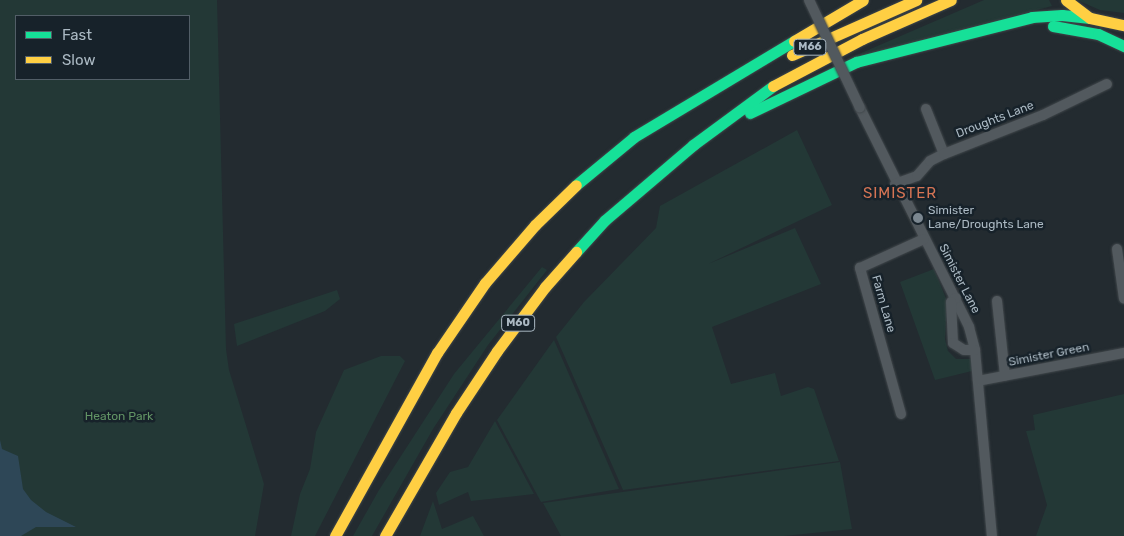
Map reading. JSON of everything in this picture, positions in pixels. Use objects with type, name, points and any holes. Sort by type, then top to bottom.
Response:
[{"type":"highway","points":[[833,19],[858,0]]},
{"type":"highway","points":[[335,536],[437,353],[486,283],[535,225],[592,171],[634,137],[862,0]]},
{"type":"highway","name":"M66","points":[[704,94],[916,0]]},
{"type":"highway","name":"M66","points":[[770,86],[831,54],[951,0]]},
{"type":"highway","points":[[1066,0],[1090,18]]},
{"type":"highway","points":[[693,145],[823,76],[856,62],[902,50],[1032,17],[1062,14],[1090,18],[1124,33]]},
{"type":"highway","points":[[1107,24],[1124,25]]},
{"type":"highway","points":[[902,50],[1053,26],[1098,34],[1124,46]]},
{"type":"highway","name":"M60","points":[[385,536],[456,413],[545,287],[605,220],[693,145],[770,86]]},
{"type":"street","name":"Simister Lane","points":[[809,0],[895,184],[956,298],[975,350],[992,536]]},
{"type":"street","name":"Droughts Lane","points":[[895,184],[917,176],[930,161],[944,154],[1043,115],[1107,84]]},
{"type":"street","points":[[926,109],[944,154]]},
{"type":"street","name":"Farm Lane","points":[[901,414],[860,268],[924,239]]},
{"type":"street","points":[[1116,249],[1122,272],[1124,299]]},
{"type":"street","points":[[956,298],[951,302],[953,343],[964,350],[975,350]]},
{"type":"street","points":[[997,301],[1005,376]]},
{"type":"street","name":"Simister Green","points":[[978,381],[1124,354]]},
{"type":"green space","name":"Heaton Park","points":[[0,0],[217,0],[226,349],[229,370],[264,484],[255,536],[0,536]]},
{"type":"green space","points":[[984,0],[1049,0],[1052,6],[845,60]]},
{"type":"green space","points":[[1077,0],[1124,0],[1124,13],[1100,10]]},
{"type":"green space","points":[[797,130],[832,205],[708,264],[795,228],[821,284],[712,327],[731,384],[775,373],[781,396],[808,387],[814,389],[839,461],[623,490],[556,337],[584,302],[656,228],[660,206]]},
{"type":"green space","points":[[542,267],[547,270],[488,345],[433,429],[372,536],[353,536],[379,490],[454,374]]},
{"type":"green space","points":[[934,269],[947,301],[945,339],[948,351],[956,359],[971,359],[972,371],[935,380],[900,282]]},
{"type":"green space","points":[[337,290],[340,299],[325,311],[237,346],[234,324]]},
{"type":"green space","points":[[554,340],[619,489],[541,502],[497,420]]},
{"type":"green space","points":[[381,356],[400,356],[405,361],[315,536],[291,536],[300,494],[310,469],[316,432],[344,370]]},
{"type":"green space","points":[[1124,394],[1124,536],[1036,536],[1047,505],[1026,431],[1035,430],[1033,415]]},
{"type":"green space","points":[[495,421],[534,494],[471,501],[468,492],[439,505],[436,493],[450,472],[468,467]]},
{"type":"green space","points":[[840,462],[852,529],[784,536],[561,536],[543,503]]},
{"type":"green space","points":[[433,501],[442,529],[473,516],[484,536],[420,536]]},
{"type":"water","points":[[0,440],[2,449],[18,456],[23,489],[31,500],[46,512],[76,527],[36,527],[21,536],[0,536]]},
{"type":"traffic: fast","points":[[750,113],[856,62],[1032,17],[1062,15],[1090,18]]},
{"type":"traffic: fast","points":[[1053,26],[1098,34],[1124,46]]},
{"type":"traffic: fast","points":[[576,185],[634,137],[794,41]]},
{"type":"traffic: fast","points":[[576,252],[605,220],[693,145],[773,86]]},
{"type":"traffic: slow","points":[[794,41],[863,0]]},
{"type":"traffic: slow","points":[[792,55],[916,0]]},
{"type":"traffic: slow","points":[[773,86],[862,39],[951,0]]},
{"type":"traffic: slow","points":[[1066,0],[1090,18],[1124,25]]},
{"type":"traffic: slow","points":[[335,536],[437,353],[485,283],[535,225],[576,185]]},
{"type":"traffic: slow","points":[[385,536],[456,413],[497,351],[545,287],[576,252]]},
{"type":"place","name":"Simister Lane/Droughts Lane","points":[[918,218]]},
{"type":"district","name":"SIMISTER","points":[[900,194]]}]
